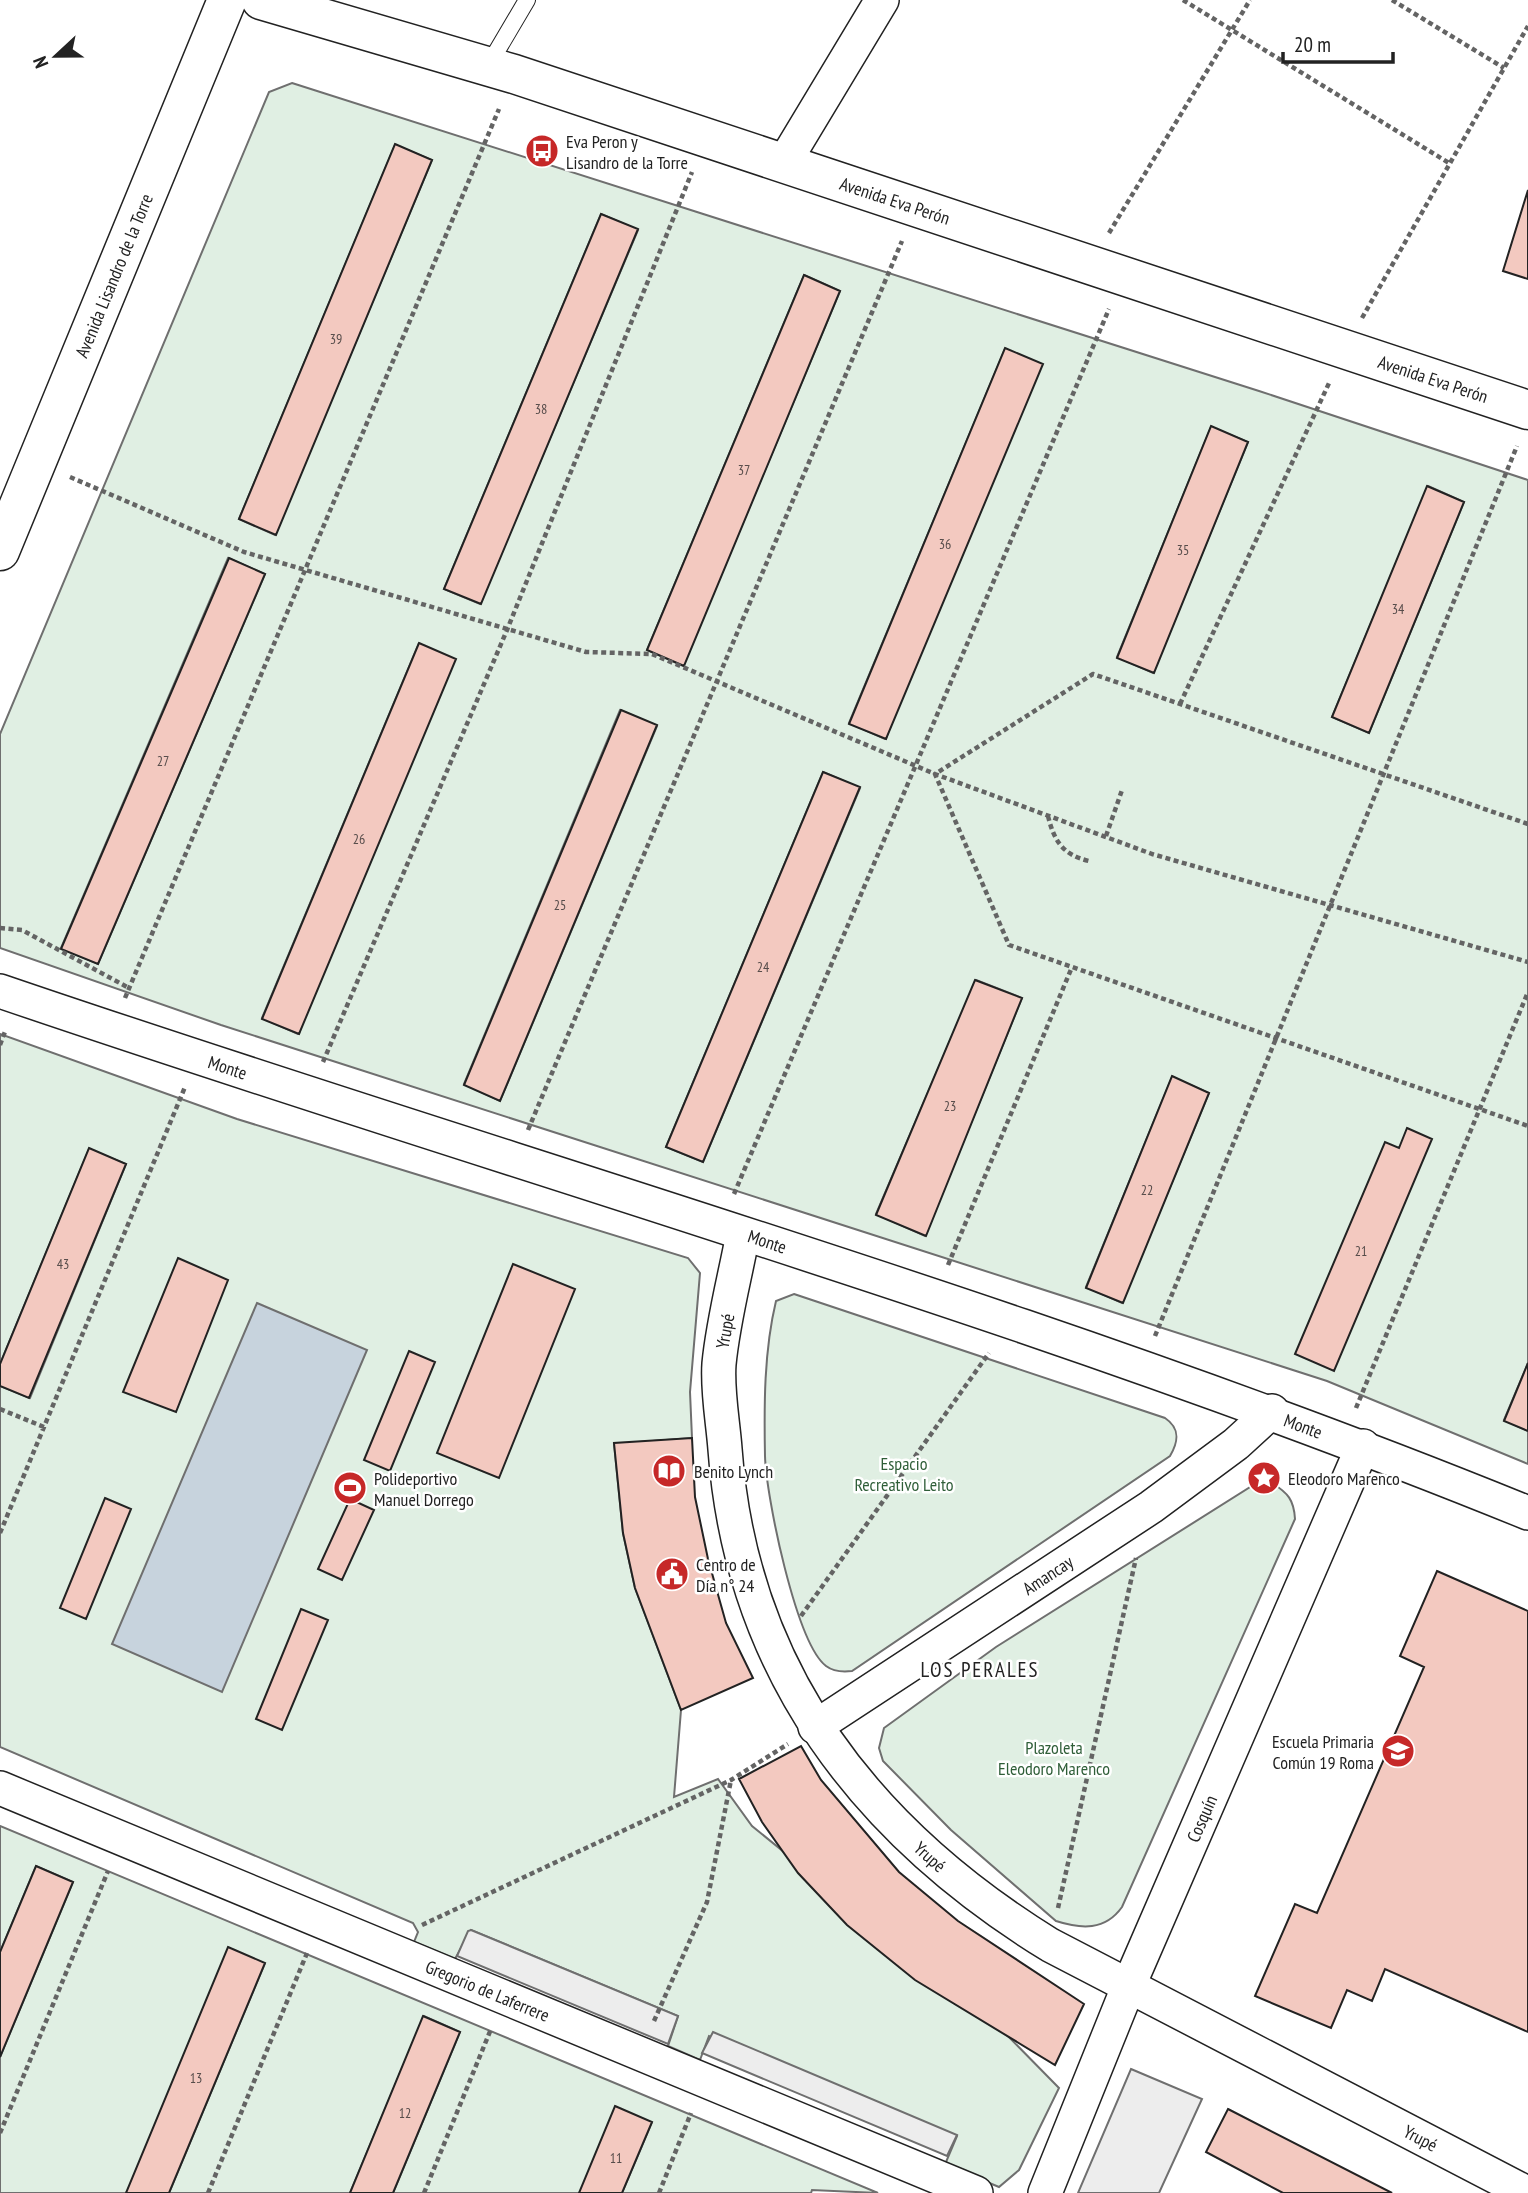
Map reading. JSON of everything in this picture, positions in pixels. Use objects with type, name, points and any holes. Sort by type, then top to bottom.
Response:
[{"type":"main road","name":"Avenida Lisandro de la Torre","points":[[0,551],[227,0]]},
{"type":"main road","name":"Avenida Eva Perón","points":[[261,0],[501,70],[785,161],[1345,348],[1523,427]]},
{"type":"street","points":[[785,161],[881,0]]},
{"type":"street","name":"Monte","points":[[0,991],[1012,1320],[1353,1442],[1528,1513]]},
{"type":"street","name":"Yrupé","points":[[732,1230],[719,1366],[727,1480],[746,1569],[776,1651],[815,1727],[876,1806],[911,1842],[957,1882],[1050,1945],[1527,2193]]},
{"type":"street","name":"Amancay","points":[[815,1727],[1151,1507],[1236,1444],[1272,1412]]},
{"type":"street","name":"Cosquín","points":[[1045,2193],[1353,1442]]},
{"type":"street","name":"Gregorio de Laferrere","points":[[0,1788],[976,2193]]},
{"type":"lane","points":[[501,70],[527,0]]},
{"type":"path","points":[[1183,0],[1449,163]]},
{"type":"path","points":[[732,1230],[1107,268],[1231,29],[1250,0]]},
{"type":"path","points":[[1392,0],[1504,68]]},
{"type":"path","points":[[1180,704],[1345,348],[1528,26]]},
{"type":"path","points":[[113,1028],[303,570],[501,70]]},
{"type":"path","points":[[311,1092],[508,629],[706,137]]},
{"type":"path","points":[[515,1159],[917,205]]},
{"type":"path","points":[[1142,1366],[1331,906],[1523,427]]},
{"type":"path","points":[[37,462],[244,552],[586,652],[652,654],[935,774],[1152,853],[1528,962]]},
{"type":"path","points":[[935,774],[1093,674],[1528,824]]},
{"type":"path","points":[[935,774],[1009,945],[1528,1126]]},
{"type":"path","points":[[1106,836],[1122,790]]},
{"type":"path","points":[[1048,816],[1054,838],[1066,853],[1089,861]]},
{"type":"path","points":[[0,928],[22,930],[129,988]]},
{"type":"path","points":[[935,1295],[1072,967]]},
{"type":"path","points":[[1353,1442],[1480,1109],[1528,992]]},
{"type":"path","points":[[0,1533],[198,1056]]},
{"type":"path","points":[[776,1651],[1012,1320]]},
{"type":"path","points":[[0,1409],[44,1427]]},
{"type":"path","points":[[1050,1945],[1135,1560],[1151,1507]]},
{"type":"path","points":[[380,1945],[731,1780],[815,1727]]},
{"type":"path","points":[[640,2054],[707,1902],[731,1780]]},
{"type":"path","points":[[0,2133],[122,1838]]},
{"type":"path","points":[[208,2193],[320,1920]]},
{"type":"path","points":[[424,2193],[505,1996]]},
{"type":"path","points":[[659,2193],[705,2080]]},
{"type":"green space","points":[[292,83],[1259,391],[1528,480],[1528,1363],[1504,1420],[1528,1431],[1528,1464],[1327,1381],[221,1025],[0,948],[0,734],[269,92]],"holes":[[[395,145],[432,160],[275,535],[239,519]],[[601,214],[638,230],[480,604],[444,589]],[[804,275],[840,291],[683,666],[647,650]],[[1005,349],[886,739],[849,723]],[[1211,427],[1248,442],[1153,673],[1117,657]],[[1428,486],[1464,502],[1369,733],[1332,717]],[[228,558],[265,574],[98,964],[61,948]],[[419,643],[299,1034],[262,1018]],[[620,710],[657,726],[500,1101],[464,1084]],[[823,772],[860,788],[703,1162],[666,1147]],[[976,980],[1022,998],[925,1236],[876,1214]],[[1172,1077],[1209,1093],[1122,1303],[1086,1287]]]},
{"type":"green space","name":"Polideportivo Manuel Dorrego","points":[[0,1034],[237,1119],[688,1258],[700,1273],[690,1392],[692,1438],[614,1444],[623,1533],[635,1588],[681,1710],[674,1797],[718,1779],[752,1826],[998,2026],[1059,2088],[1019,2170],[999,2187],[951,2167],[946,2162],[957,2136],[709,2036],[700,2060],[668,2046],[678,2016],[471,1930],[455,1959],[414,1942],[418,1932],[413,1923],[0,1747],[0,1386],[30,1398],[126,1164],[89,1149],[0,1364]]},
{"type":"green space","name":"Espacio Recreativo Leito","points":[[794,1294],[1165,1418],[1176,1430],[1173,1450],[1170,1456],[852,1671],[832,1669],[826,1666],[815,1652],[794,1600],[777,1534],[767,1476],[765,1398],[769,1339],[776,1301]]},
{"type":"green space","name":"Plazoleta Eleodoro Marenco","points":[[1272,1483],[1289,1498],[1295,1519],[1122,1907],[1108,1920],[1092,1926],[1074,1926],[1056,1921],[951,1830],[883,1761],[879,1748],[884,1728],[996,1647],[1255,1484]]},
{"type":"green space","points":[[0,1826],[878,2193],[812,2190],[811,2193],[622,2193],[652,2122],[579,2193],[393,2193],[460,2032],[424,2016],[350,2193],[169,2193],[265,1963],[126,2193],[0,2193],[0,2057],[73,1882],[36,1866],[0,1952]]},
{"type":"shaded area","points":[[257,1303],[367,1350],[222,1692],[112,1644]]},
{"type":"shaded area","points":[[468,1931],[678,2016],[668,2044],[457,1956]]},
{"type":"shaded area","points":[[713,2032],[957,2135],[947,2156],[702,2053]]},
{"type":"shaded area","points":[[1131,2069],[1202,2099],[1159,2193],[1078,2193]]},
{"type":"building","points":[[395,144],[432,160],[276,535],[239,519]]},
{"type":"building","points":[[1528,190],[1528,279],[1503,271]]},
{"type":"building","points":[[601,214],[638,229],[481,604],[444,589]]},
{"type":"building","points":[[804,275],[840,291],[684,666],[647,650]]},
{"type":"building","points":[[1005,348],[1043,364],[886,739],[849,724]]},
{"type":"building","points":[[1211,426],[1248,442],[1154,673],[1117,658]]},
{"type":"building","points":[[1427,486],[1464,502],[1369,733],[1332,717]]},
{"type":"building","points":[[229,558],[265,574],[98,964],[61,949]]},
{"type":"building","points":[[419,643],[456,659],[299,1034],[262,1019]]},
{"type":"building","points":[[621,710],[657,725],[500,1101],[464,1085]]},
{"type":"building","points":[[823,772],[860,787],[703,1162],[666,1147]]},
{"type":"building","points":[[975,980],[1022,998],[926,1236],[876,1215]]},
{"type":"building","points":[[1172,1076],[1209,1093],[1123,1303],[1086,1288]]},
{"type":"building","points":[[1407,1128],[1432,1139],[1334,1371],[1295,1354],[1385,1142],[1399,1148]]},
{"type":"building","points":[[89,1148],[126,1164],[29,1398],[0,1386],[0,1364]]},
{"type":"building","points":[[178,1258],[228,1280],[176,1412],[123,1392]]},
{"type":"building","points":[[513,1264],[575,1289],[499,1478],[437,1453]]},
{"type":"building","points":[[409,1351],[435,1362],[390,1471],[364,1460]]},
{"type":"building","points":[[1528,1363],[1528,1431],[1504,1421]]},
{"type":"building","name":"Centro de Día n° 24","points":[[692,1438],[695,1497],[708,1559],[726,1623],[753,1678],[681,1710],[635,1588],[623,1533],[614,1443]]},
{"type":"building","points":[[105,1498],[131,1509],[86,1619],[60,1608]]},
{"type":"building","points":[[350,1499],[374,1510],[342,1580],[318,1569]]},
{"type":"building","points":[[1437,1571],[1528,1611],[1528,2032],[1385,1969],[1372,2001],[1347,1990],[1331,2028],[1255,1996],[1295,1904],[1317,1913],[1424,1667],[1400,1656]]},
{"type":"building","points":[[301,1609],[328,1620],[282,1730],[256,1719]]},
{"type":"building","points":[[801,1746],[821,1780],[899,1872],[958,1921],[1084,2004],[1055,2065],[915,1980],[847,1925],[798,1873],[762,1822],[739,1779]]},
{"type":"building","points":[[36,1866],[73,1882],[0,2057],[0,1952]]},
{"type":"building","points":[[228,1947],[265,1963],[169,2193],[126,2193]]},
{"type":"building","points":[[423,2016],[460,2032],[393,2193],[350,2193]]},
{"type":"building","points":[[615,2106],[652,2122],[622,2193],[579,2193]]},
{"type":"building","points":[[1228,2109],[1392,2193],[1283,2193],[1206,2152]]},
{"type":"place","name":"Eva Peron y Lisandro de la Torre","points":[[542,151]]},
{"type":"place","name":"Benito Lynch","points":[[669,1471]]},
{"type":"place","name":"Eleodoro Marenco","points":[[1264,1478]]},
{"type":"place","name":"Polideportivo Manuel Dorrego","points":[[350,1488]]},
{"type":"place","name":"Centro de Día n° 24","points":[[672,1574]]},
{"type":"place","name":"Escuela Primaria Común 19 Roma","points":[[1398,1751]]},
{"type":"district","name":"LOS PERALES","points":[[980,1669]]}]
